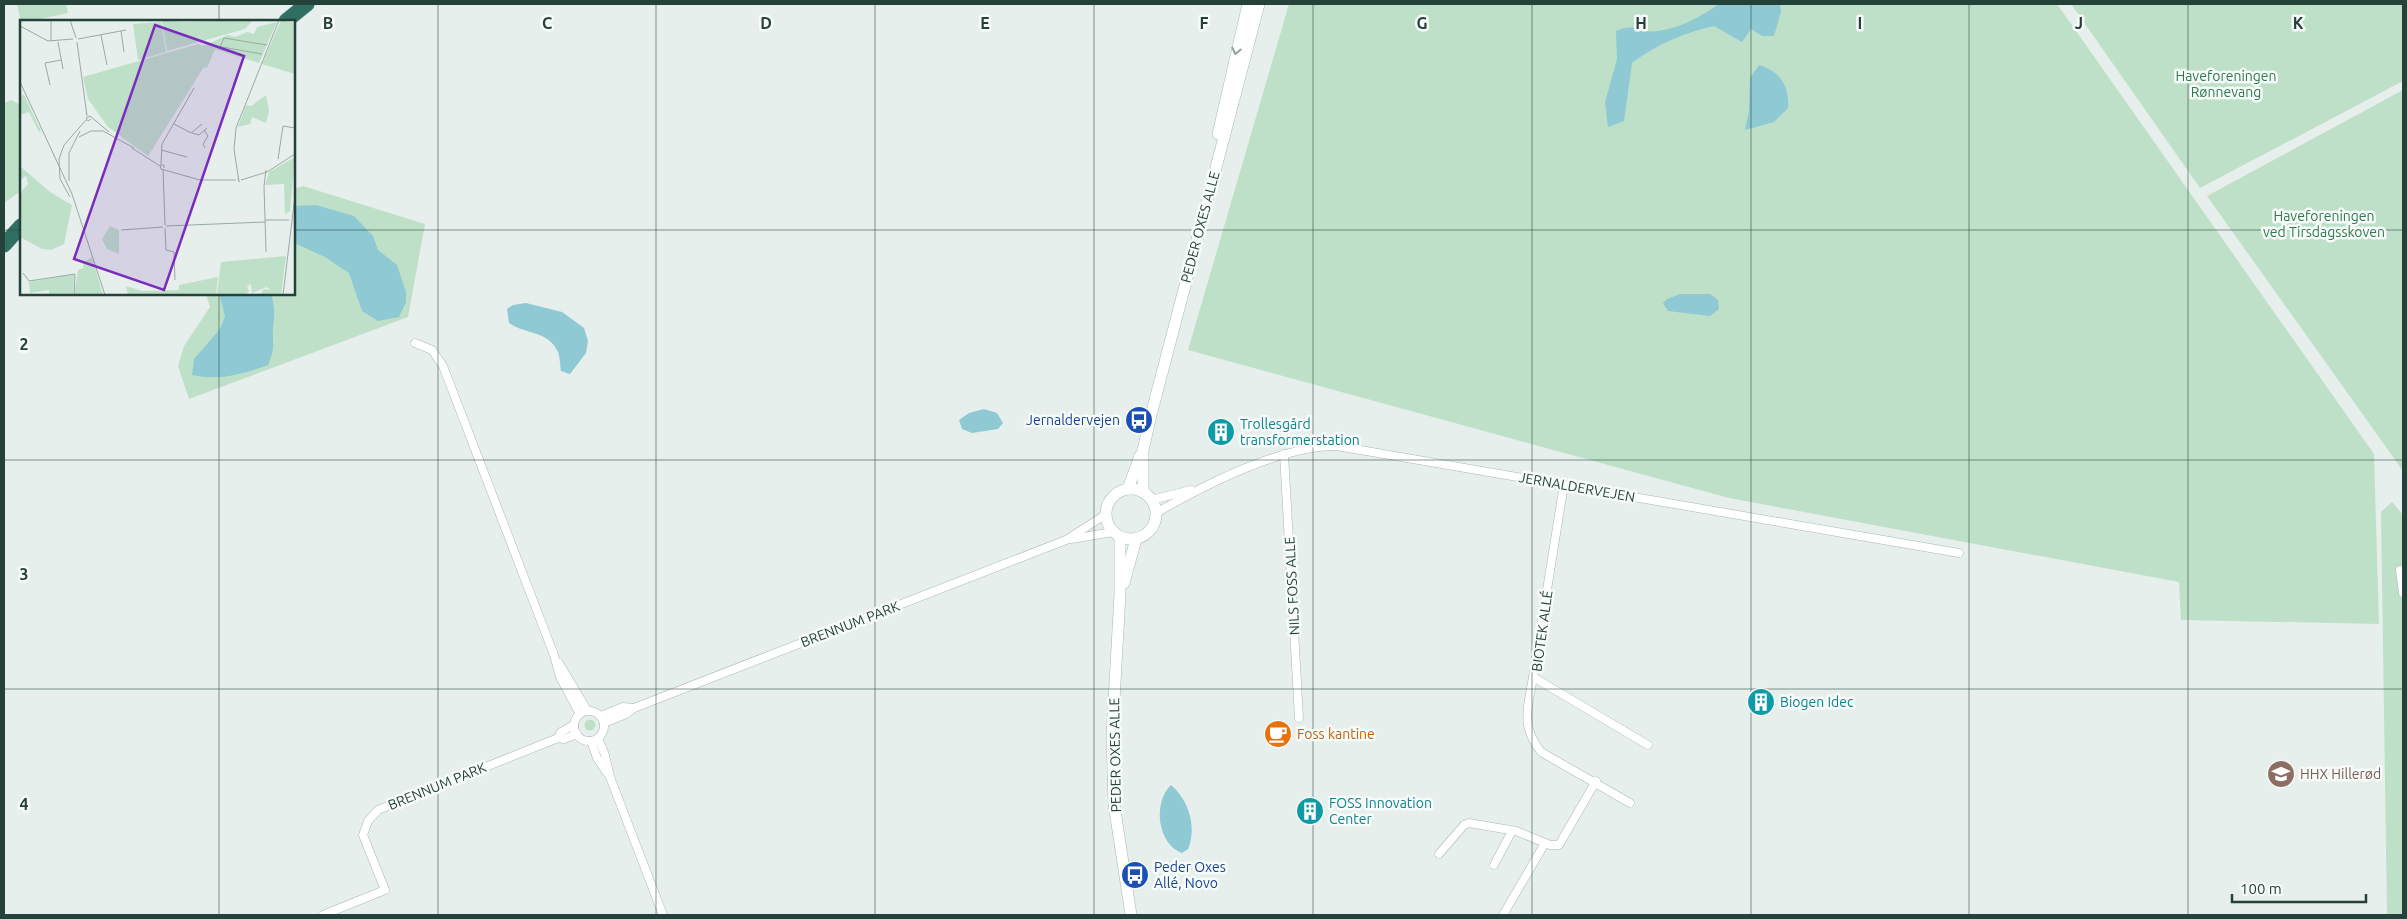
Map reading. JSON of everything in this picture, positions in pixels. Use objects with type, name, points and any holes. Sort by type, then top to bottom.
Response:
[{"type":"highway","points":[[294,13],[308,4]]},
{"type":"highway","points":[[4,235],[20,225]]},
{"type":"highway","points":[[4,245],[20,225]]},
{"type":"street","points":[[1208,195],[1218,127],[1248,4]]},
{"type":"street","name":"PEDER OXES ALLE","points":[[1128,489],[1143,450],[1259,4]]},
{"type":"street","points":[[415,343],[432,350],[443,366],[554,655],[560,677],[584,712],[603,719],[604,730],[595,739],[583,740],[577,734],[574,725],[584,712]]},
{"type":"street","name":"JERNALDERVEJEN","points":[[1156,513],[1201,487],[1284,454],[1310,447],[1337,446],[1959,553]]},
{"type":"street","name":"PEDER OXES ALLE","points":[[1143,450],[1147,496]]},
{"type":"street","name":"NILS FOSS ALLE","points":[[1284,454],[1299,718]]},
{"type":"street","name":"BIOTEK ALLÉ","points":[[1564,484],[1534,677],[1648,745]]},
{"type":"street","name":"JERNALDERVEJEN","points":[[1147,496],[1201,487]]},
{"type":"street","points":[[1128,489],[1147,496],[1156,513],[1151,530],[1136,539],[1116,535],[1106,515],[1106,508],[1112,498],[1121,491],[1128,489]]},
{"type":"street","name":"BRENNUM PARK","points":[[603,719],[626,714],[634,708],[1066,540],[1106,515]]},
{"type":"street","name":"PEDER OXES ALLE","points":[[1116,535],[1120,594],[1112,745],[1114,804],[1131,915]]},
{"type":"street","name":"BRENNUM PARK","points":[[1066,540],[1116,535]]},
{"type":"street","name":"PEDER OXES ALLE","points":[[1120,594],[1136,539]]},
{"type":"street","points":[[2400,570],[2403,593]]},
{"type":"street","points":[[1534,677],[1527,721],[1528,731],[1541,752],[1596,781],[1630,803]]},
{"type":"street","name":"BRENNUM PARK","points":[[558,738],[561,732],[574,725]]},
{"type":"street","name":"BRENNUM PARK","points":[[323,915],[385,890],[363,835],[368,821],[378,810],[558,738],[564,739],[577,734]]},
{"type":"street","points":[[595,739],[605,755],[610,777],[663,915]]},
{"type":"street","points":[[1439,854],[1464,825],[1469,823],[1512,831],[1556,846],[1560,843],[1596,781]]},
{"type":"street","points":[[1494,865],[1512,831]]},
{"type":"street","points":[[1504,915],[1545,843]]},
{"type":"green space","points":[[17,4],[66,4],[68,13],[35,20],[20,20]]},
{"type":"green space","points":[[1289,4],[2057,4],[2374,454],[2379,624],[2181,620],[2179,582],[1729,498],[1188,350]]},
{"type":"green space","name":"Haveforeningen Rønnevang","points":[[2071,4],[2403,4],[2403,81],[2200,188]]},
{"type":"green space","name":"Haveforeningen ved Tirsdagsskoven","points":[[2403,90],[2403,471],[2207,196]]},
{"type":"green space","points":[[11,100],[20,104],[20,192],[4,203],[4,103]]},
{"type":"green space","points":[[303,186],[425,224],[408,317],[189,399],[178,366],[184,346],[210,307],[206,295],[295,295],[295,189]]},
{"type":"green space","points":[[2392,502],[2403,515],[2403,915],[2387,915],[2381,512]]},
{"type":"green space","points":[[590,719],[596,725],[590,731],[584,725]]},
{"type":"water","points":[[1719,4],[1780,4],[1781,12],[1774,36],[1762,36],[1751,29],[1742,42],[1714,26],[1681,36],[1651,50],[1632,63],[1624,121],[1608,127],[1605,102],[1617,59],[1616,31],[1630,27],[1647,31],[1666,30],[1690,21]]},
{"type":"water","points":[[1759,65],[1773,71],[1782,81],[1787,93],[1788,108],[1774,122],[1745,130],[1749,110],[1750,78]]},
{"type":"water","points":[[316,205],[354,216],[373,236],[378,250],[397,265],[406,292],[406,302],[399,317],[378,321],[362,311],[349,273],[325,257],[295,243],[295,206]]},
{"type":"water","points":[[1680,294],[1710,294],[1718,300],[1719,309],[1710,316],[1668,311],[1663,303],[1667,299]]},
{"type":"water","points":[[219,295],[271,295],[274,304],[273,347],[268,365],[231,376],[202,377],[192,375],[194,359],[220,329],[225,316]]},
{"type":"water","points":[[526,303],[562,312],[584,328],[588,341],[586,353],[570,374],[561,371],[558,352],[549,340],[509,323],[507,309],[513,305]]},
{"type":"water","points":[[984,409],[997,413],[1003,423],[998,429],[972,433],[962,429],[959,420],[969,413]]},
{"type":"water","points":[[1171,785],[1183,798],[1190,815],[1191,841],[1188,849],[1182,853],[1174,849],[1167,842],[1160,823],[1161,802]]},
{"type":"place","name":"Jernaldervejen","points":[[1139,420]]},
{"type":"place","name":"Trollesgård transformerstation","points":[[1221,432]]},
{"type":"place","name":"Biogen Idec","points":[[1761,702]]},
{"type":"place","name":"Foss kantine","points":[[1278,734]]},
{"type":"place","name":"HHX Hillerød","points":[[2281,774]]},
{"type":"place","name":"FOSS Innovation Center","points":[[1310,811]]},
{"type":"place","name":"Peder Oxes Allé, Novo","points":[[1135,875]]}]
